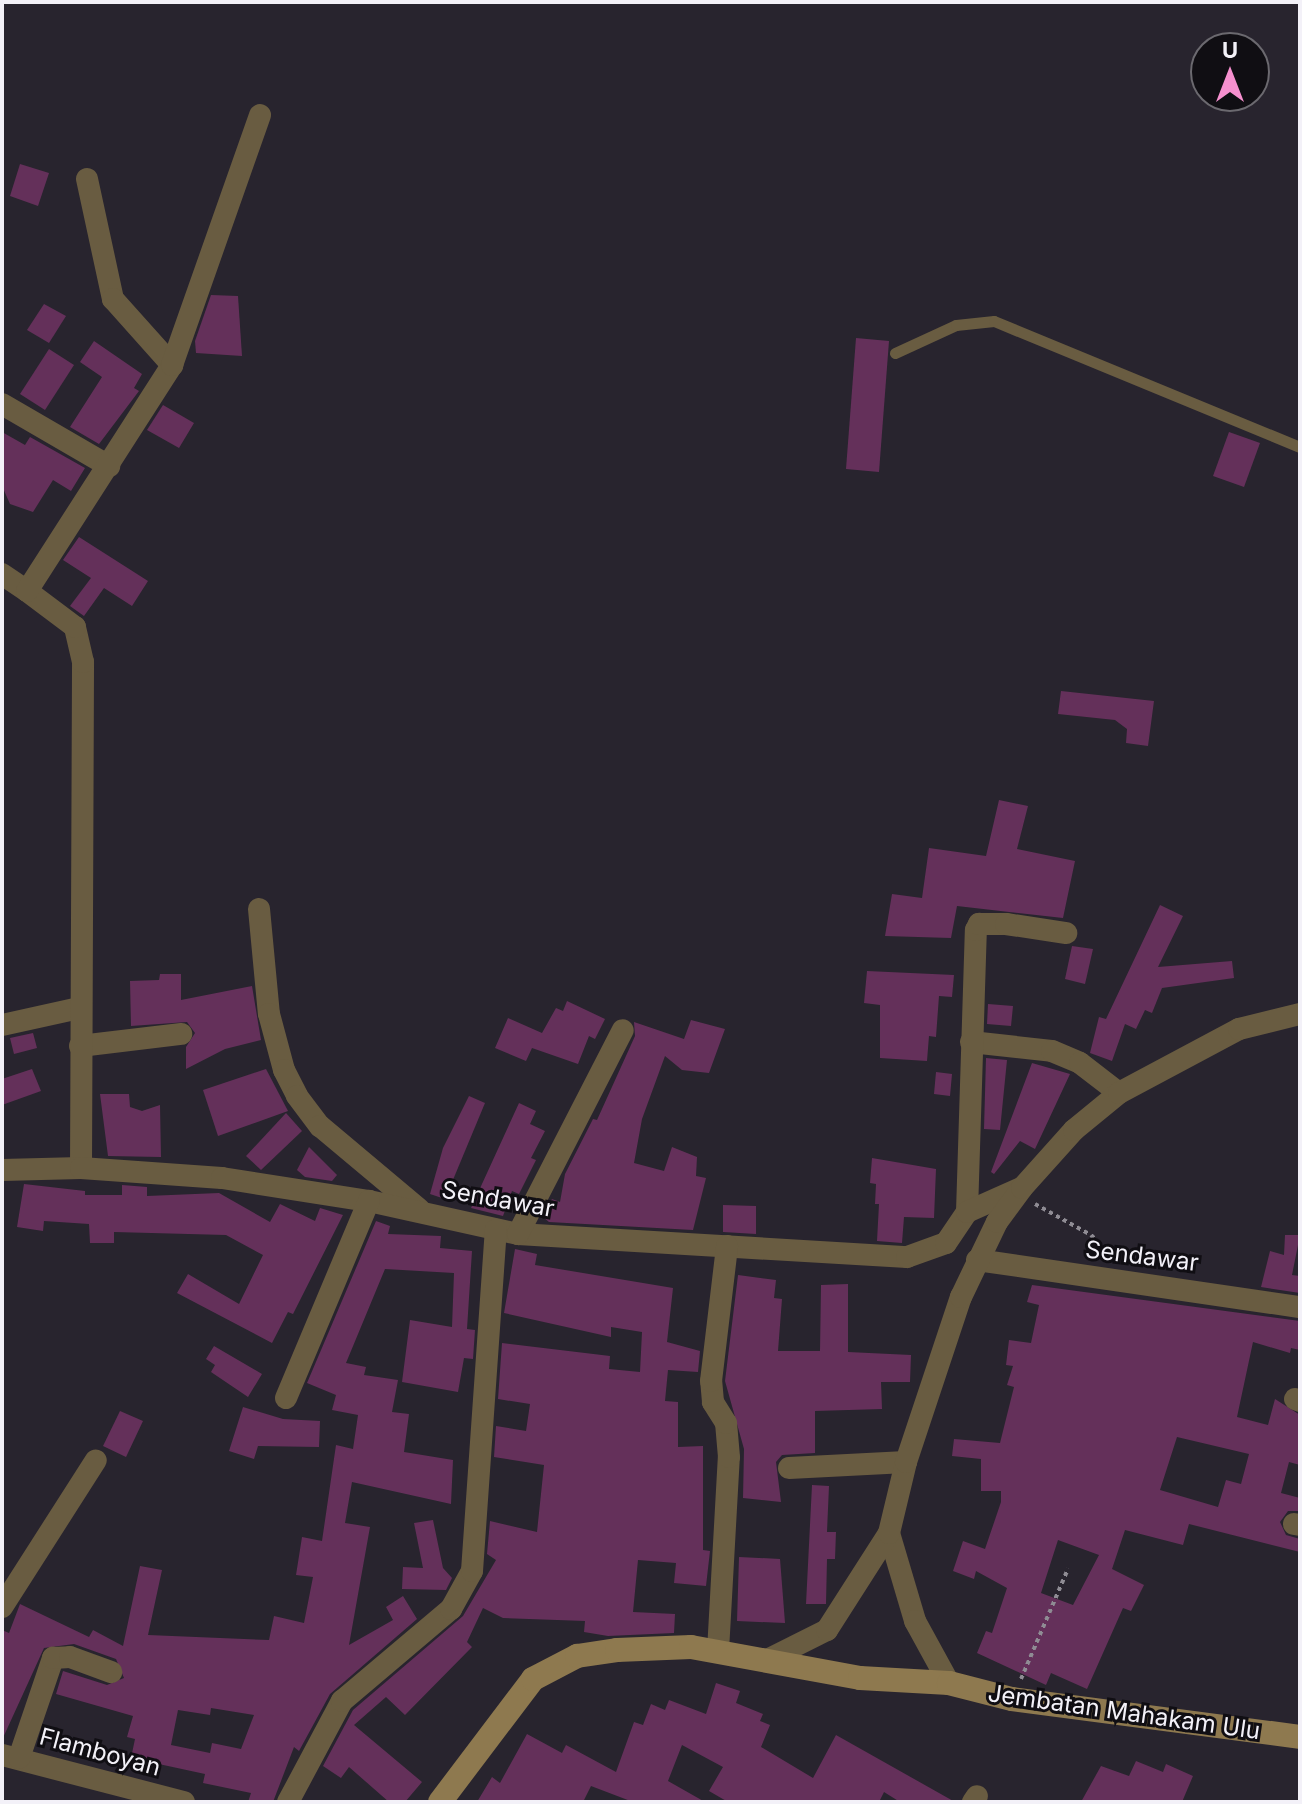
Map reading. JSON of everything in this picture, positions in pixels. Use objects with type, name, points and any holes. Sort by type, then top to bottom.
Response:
[{"type":"main road","name":"Jembatan Mahakam Ulu","points":[[440,1802],[515,1700],[549,1670],[577,1656],[617,1650],[691,1647],[860,1678],[949,1683],[1012,1699],[1300,1737]]},
{"type":"street","points":[[27,591],[172,365],[260,115]]},
{"type":"street","points":[[87,179],[113,299],[172,365]]},
{"type":"street","points":[[2,404],[109,466]]},
{"type":"street","points":[[2,574],[75,627],[83,662],[79,1008],[81,1168]]},
{"type":"street","points":[[259,909],[269,1014],[284,1070],[297,1096],[320,1126],[423,1213]]},
{"type":"street","points":[[1020,1192],[967,1212],[971,1042],[979,924],[1066,933]]},
{"type":"street","points":[[2,1025],[79,1008]]},
{"type":"street","points":[[767,1660],[827,1630],[889,1533],[906,1462],[977,1260],[1020,1192],[1074,1130],[1119,1093],[1239,1029],[1300,1014]]},
{"type":"street","points":[[288,1802],[342,1701],[451,1609],[472,1571],[507,1232],[623,1030]]},
{"type":"street","points":[[80,1046],[181,1034]]},
{"type":"street","points":[[971,1042],[1052,1051],[1080,1063],[1119,1093]]},
{"type":"street","name":"Sendawar","points":[[2,1170],[81,1168],[222,1178],[369,1201],[507,1232],[907,1257],[946,1243],[967,1212]]},
{"type":"street","points":[[286,1398],[369,1201]]},
{"type":"street","points":[[718,1651],[729,1457],[726,1423],[715,1407],[711,1381],[727,1246]]},
{"type":"street","name":"Sendawar","points":[[977,1260],[1300,1307]]},
{"type":"street","points":[[2,1607],[96,1460]]},
{"type":"street","points":[[789,1468],[906,1462]]},
{"type":"street","points":[[889,1533],[915,1621],[949,1683]]},
{"type":"street","points":[[10,1756],[53,1658],[70,1657],[111,1672]]},
{"type":"street","name":"Flamboyan","points":[[10,1756],[184,1802]]},
{"type":"lane","points":[[895,353],[956,325],[994,321],[1300,447]]},
{"type":"path","points":[[1020,1192],[1091,1235],[1130,1282]]},
{"type":"path","points":[[1012,1699],[1068,1569]]},
{"type":"building","points":[[20,164],[49,173],[38,206],[10,196]]},
{"type":"building","points":[[211,295],[238,296],[242,356],[196,353],[195,341]]},
{"type":"building","points":[[44,304],[66,316],[49,343],[27,330]]},
{"type":"building","points":[[856,338],[889,341],[879,472],[846,469]]},
{"type":"building","points":[[94,341],[142,374],[134,388],[139,391],[99,444],[70,427],[102,377],[80,362]]},
{"type":"building","points":[[49,349],[74,365],[45,410],[20,394]]},
{"type":"building","points":[[163,405],[194,423],[179,448],[147,430]]},
{"type":"building","points":[[2,432],[25,445],[30,437],[85,468],[71,491],[53,480],[33,512],[10,504],[2,486]]},
{"type":"building","points":[[1229,432],[1260,443],[1244,487],[1213,476]]},
{"type":"building","points":[[79,537],[148,581],[132,606],[104,588],[84,616],[70,606],[91,578],[63,560]]},
{"type":"building","points":[[1061,691],[1154,701],[1148,746],[1126,743],[1127,729],[1115,720],[1058,714]]},
{"type":"building","points":[[999,800],[1028,806],[1017,849],[1075,861],[1063,918],[957,906],[951,938],[885,936],[892,894],[922,898],[929,848],[986,856]]},
{"type":"building","points":[[1160,905],[1183,916],[1158,967],[1232,961],[1234,978],[1162,988],[1152,1013],[1145,1010],[1136,1029],[1125,1024],[1112,1061],[1090,1053],[1099,1017],[1106,1019]]},
{"type":"building","points":[[1072,946],[1093,949],[1085,984],[1065,979]]},
{"type":"building","points":[[867,971],[954,975],[952,997],[939,996],[936,1037],[929,1036],[927,1061],[880,1058],[880,1005],[864,1003]]},
{"type":"building","points":[[160,974],[181,974],[181,1000],[252,986],[261,1040],[225,1049],[186,1069],[186,1047],[195,1033],[187,1022],[131,1026],[130,981],[159,980]]},
{"type":"building","points":[[567,1001],[605,1019],[595,1039],[589,1036],[578,1064],[532,1048],[526,1061],[495,1048],[508,1018],[542,1033],[556,1008],[563,1011]]},
{"type":"building","points":[[988,1004],[1013,1006],[1011,1026],[987,1024]]},
{"type":"building","points":[[691,1020],[725,1029],[709,1073],[682,1070],[665,1056],[642,1119],[634,1163],[664,1171],[672,1147],[697,1157],[696,1176],[706,1178],[693,1230],[549,1222],[543,1217],[552,1199],[560,1202],[565,1174],[593,1119],[597,1120],[635,1036],[634,1022],[684,1039]]},
{"type":"building","points":[[33,1033],[37,1048],[14,1054],[10,1038]]},
{"type":"building","points":[[986,1058],[1007,1060],[1000,1130],[984,1129]]},
{"type":"building","points":[[1032,1063],[1070,1074],[1035,1149],[1020,1141],[994,1174],[991,1172]]},
{"type":"building","points":[[32,1069],[41,1091],[2,1105],[2,1079]]},
{"type":"building","points":[[266,1069],[288,1111],[218,1136],[203,1090]]},
{"type":"building","points":[[936,1072],[952,1074],[950,1096],[934,1094]]},
{"type":"building","points":[[100,1094],[129,1094],[130,1107],[142,1111],[160,1105],[161,1157],[108,1156]]},
{"type":"building","points":[[469,1096],[485,1103],[445,1199],[430,1194],[443,1148]]},
{"type":"building","points":[[519,1103],[536,1111],[530,1124],[545,1131],[531,1158],[536,1160],[519,1194],[512,1191],[503,1216],[471,1208]]},
{"type":"building","points":[[286,1113],[302,1131],[261,1170],[246,1156]]},
{"type":"building","points":[[309,1147],[337,1175],[332,1181],[305,1177],[297,1170]]},
{"type":"building","points":[[872,1158],[936,1169],[934,1218],[904,1217],[902,1243],[877,1241],[879,1204],[875,1204],[876,1184],[870,1183]]},
{"type":"building","points":[[24,1184],[85,1191],[85,1195],[122,1195],[122,1185],[147,1187],[147,1196],[219,1193],[270,1222],[280,1204],[315,1221],[320,1208],[343,1215],[293,1314],[288,1312],[272,1343],[177,1293],[188,1274],[239,1304],[263,1255],[226,1235],[114,1232],[114,1243],[90,1243],[89,1224],[44,1221],[43,1231],[17,1227]]},
{"type":"building","points":[[723,1205],[756,1206],[756,1234],[723,1232]]},
{"type":"building","points":[[376,1221],[390,1226],[388,1234],[441,1236],[440,1248],[472,1251],[467,1329],[475,1330],[473,1359],[464,1358],[458,1392],[402,1382],[410,1320],[452,1327],[454,1273],[385,1269],[346,1363],[366,1367],[364,1375],[398,1380],[392,1412],[409,1414],[404,1452],[453,1460],[451,1504],[352,1482],[345,1523],[370,1527],[349,1645],[393,1620],[386,1607],[403,1596],[417,1619],[330,1694],[299,1751],[294,1747],[273,1802],[248,1802],[251,1793],[203,1783],[205,1774],[131,1758],[135,1739],[127,1737],[133,1716],[56,1694],[63,1671],[107,1685],[124,1678],[116,1659],[74,1644],[44,1648],[2,1740],[2,1630],[9,1633],[20,1604],[89,1637],[93,1630],[123,1646],[140,1566],[162,1570],[148,1635],[269,1640],[274,1616],[304,1623],[313,1577],[296,1575],[302,1537],[322,1541],[336,1445],[353,1449],[358,1415],[332,1410],[336,1395],[307,1383]],"holes":[[[211,1708],[254,1715],[241,1749],[212,1743],[210,1753],[171,1745],[178,1710],[210,1715]]]},
{"type":"building","points":[[1285,1235],[1300,1235],[1292,1275],[1300,1276],[1300,1293],[1261,1287],[1270,1251],[1284,1255]]},
{"type":"building","points":[[515,1249],[537,1254],[535,1265],[673,1288],[667,1342],[700,1351],[698,1372],[668,1370],[665,1401],[678,1402],[678,1447],[703,1446],[703,1550],[710,1551],[706,1586],[674,1583],[676,1563],[638,1560],[633,1612],[675,1614],[674,1633],[608,1636],[584,1632],[585,1621],[503,1618],[483,1608],[467,1642],[472,1647],[405,1715],[386,1697],[354,1725],[422,1782],[405,1802],[389,1802],[349,1767],[341,1778],[323,1766],[353,1710],[463,1616],[496,1560],[487,1554],[490,1521],[537,1532],[544,1465],[494,1457],[496,1426],[526,1431],[530,1404],[498,1399],[502,1343],[610,1356],[609,1369],[640,1372],[642,1332],[611,1327],[611,1337],[504,1313]]},
{"type":"building","points":[[738,1275],[776,1280],[774,1298],[782,1299],[778,1351],[820,1351],[821,1285],[848,1284],[848,1352],[911,1355],[910,1382],[881,1382],[882,1409],[815,1411],[815,1453],[782,1455],[776,1462],[781,1502],[743,1498],[744,1449],[725,1381]]},
{"type":"building","points":[[1032,1285],[1300,1321],[1300,1350],[1291,1348],[1290,1353],[1253,1342],[1237,1417],[1268,1425],[1275,1399],[1300,1415],[1300,1465],[1289,1462],[1281,1493],[1300,1498],[1300,1511],[1288,1511],[1280,1522],[1286,1535],[1300,1539],[1300,1552],[1189,1524],[1183,1545],[1125,1530],[1112,1569],[1144,1585],[1131,1611],[1123,1608],[1087,1689],[1051,1673],[1046,1685],[977,1653],[986,1631],[992,1633],[1007,1588],[976,1571],[974,1579],[953,1571],[963,1541],[985,1549],[1001,1502],[1001,1491],[981,1491],[981,1459],[952,1456],[954,1439],[1000,1443],[1014,1387],[1007,1385],[1013,1366],[1006,1365],[1009,1340],[1031,1343],[1039,1305],[1027,1302]],"holes":[[[1177,1437],[1249,1454],[1241,1484],[1226,1480],[1218,1507],[1160,1490]],[[1058,1540],[1099,1555],[1073,1605],[1041,1593]]]},
{"type":"building","points":[[214,1346],[262,1374],[248,1397],[211,1372],[215,1365],[206,1359]]},
{"type":"building","points":[[243,1407],[283,1419],[320,1421],[319,1447],[258,1446],[254,1459],[229,1451]]},
{"type":"building","points":[[120,1411],[143,1421],[126,1457],[103,1446]]},
{"type":"building","points":[[812,1485],[829,1486],[827,1532],[836,1532],[835,1559],[827,1559],[826,1604],[806,1604]]},
{"type":"building","points":[[433,1520],[443,1568],[452,1578],[446,1590],[402,1589],[403,1567],[423,1568],[414,1523]]},
{"type":"building","points":[[739,1557],[780,1559],[785,1623],[737,1621]]},
{"type":"building","points":[[716,1683],[740,1691],[736,1703],[763,1714],[760,1721],[770,1725],[761,1747],[813,1778],[836,1735],[955,1802],[900,1802],[884,1792],[879,1802],[728,1802],[709,1791],[723,1767],[682,1745],[668,1781],[705,1802],[633,1802],[591,1786],[583,1802],[477,1802],[492,1777],[500,1783],[527,1734],[562,1753],[566,1745],[616,1772],[634,1722],[643,1725],[651,1704],[665,1710],[669,1700],[706,1714]]},
{"type":"building","points":[[1136,1761],[1163,1772],[1166,1764],[1193,1776],[1182,1802],[1081,1802],[1101,1766],[1129,1776]]}]
